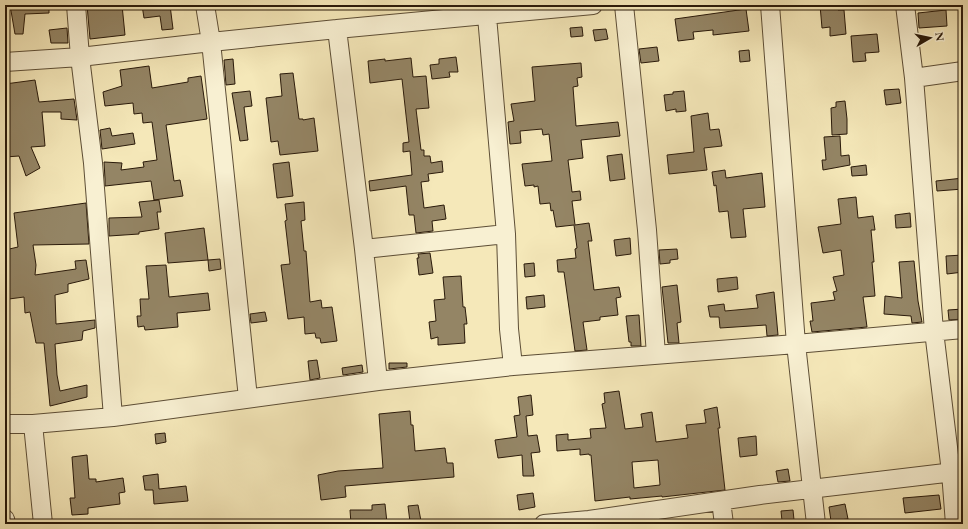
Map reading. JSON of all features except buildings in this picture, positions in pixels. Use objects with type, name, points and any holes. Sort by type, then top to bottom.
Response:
[{"type":"street","points":[[76,5],[80,57],[93,163],[113,417]]},
{"type":"street","points":[[205,5],[211,42],[248,398]]},
{"type":"street","points":[[5,62],[80,57],[337,29],[487,10],[593,5]]},
{"type":"street","points":[[624,5],[647,230],[656,355]]},
{"type":"street","points":[[770,5],[796,344],[816,524]]},
{"type":"street","points":[[905,5],[914,78],[934,331],[957,472],[955,524]]},
{"type":"street","points":[[487,10],[506,234],[509,329],[513,366]]},
{"type":"street","points":[[337,29],[364,249],[378,381]]},
{"type":"street","points":[[914,78],[963,71]]},
{"type":"street","points":[[364,249],[506,234]]},
{"type":"street","points":[[5,424],[33,424],[113,417],[378,381],[513,366],[796,344],[963,329]]},
{"type":"street","points":[[33,424],[43,524]]},
{"type":"street","points":[[544,524],[589,522],[721,500],[957,472]]},
{"type":"street","points":[[721,500],[724,524]]},
{"type":"street","points":[[5,519],[6,524]]}]
